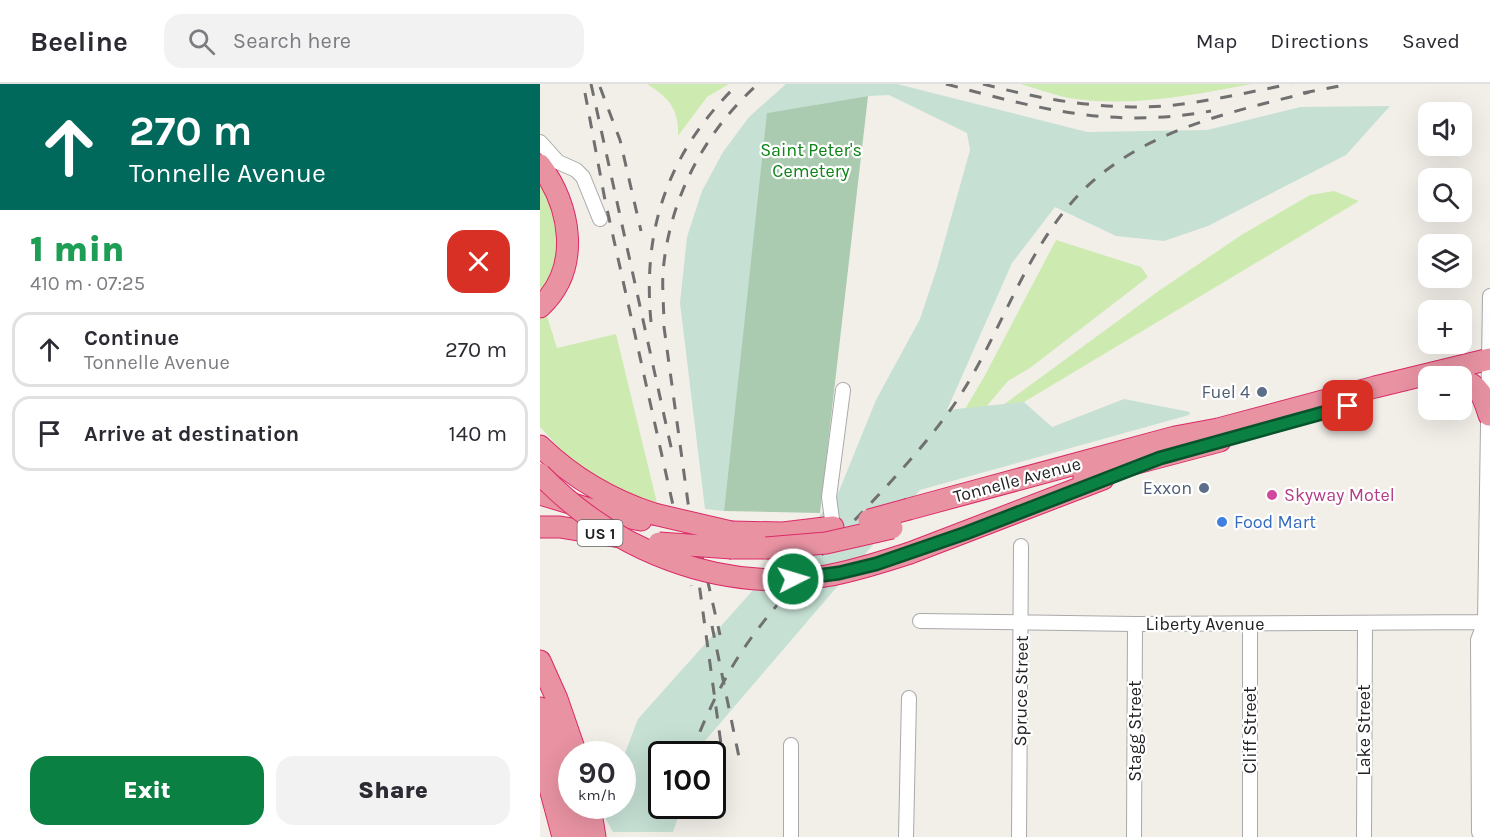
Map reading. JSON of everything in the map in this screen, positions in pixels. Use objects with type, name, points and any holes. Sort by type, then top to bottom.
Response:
[{"type":"highway","points":[[540,165],[559,197],[567,223],[568,241],[561,276],[553,291],[540,306]]},
{"type":"highway","points":[[1472,374],[1489,365]]},
{"type":"highway","name":"Tonnelle Avenue","points":[[769,540],[909,509],[1175,437],[1218,429],[1375,387],[1489,365]]},
{"type":"highway","points":[[1472,384],[1483,398],[1489,415]]},
{"type":"highway","name":"Tonnelle Avenue","points":[[540,494],[656,527],[732,540],[826,543],[892,528],[1418,389]]},
{"type":"highway","points":[[540,446],[567,470],[656,527],[732,540]]},
{"type":"highway","points":[[540,474],[580,511],[616,535],[656,555],[714,573],[753,578],[810,578],[851,570],[910,553],[1160,458]]},
{"type":"highway","name":"Tonnelle Avenue","points":[[540,527],[656,527]]},
{"type":"highway","points":[[540,661],[557,699],[572,741]]},
{"type":"highway","points":[[540,690],[541,711],[558,760]]},
{"type":"highway","points":[[540,751],[563,837]]},
{"type":"highway","points":[[540,792],[553,837]]},
{"type":"highway","points":[[575,819],[579,837]]},
{"type":"highway","points":[[592,819],[595,837]]},
{"type":"street","points":[[540,142],[558,162],[576,170],[583,177],[600,219]]},
{"type":"street","points":[[1479,837],[1483,795],[1484,717],[1478,640],[1487,622],[1490,296]]},
{"type":"street","points":[[832,527],[829,497],[843,390]]},
{"type":"street","name":"Spruce Street","points":[[1019,837],[1021,546]]},
{"type":"street","name":"Liberty Avenue","points":[[920,621],[1135,624],[1487,622]]},
{"type":"street","name":"Stagg Street","points":[[1134,837],[1135,624]]},
{"type":"street","name":"Cliff Street","points":[[1250,624],[1250,837]]},
{"type":"street","name":"Lake Street","points":[[1364,837],[1365,624]]},
{"type":"street","points":[[906,837],[909,698]]},
{"type":"street","points":[[790,745],[791,837]]},
{"type":"street","points":[[1483,795],[1488,837]]},
{"type":"green space","points":[[647,84],[729,84],[707,97],[678,136],[677,118],[671,105],[667,99]]},
{"type":"green space","points":[[786,84],[897,84],[1087,132],[1207,130],[1300,107],[1390,106],[1346,155],[1208,226],[1164,241],[1116,236],[1055,207],[1012,263],[947,410],[1024,402],[1052,427],[1124,399],[1190,412],[1189,415],[920,490],[705,741],[648,741],[648,819],[678,819],[673,832],[613,832],[606,819],[636,819],[636,741],[630,741],[638,719],[837,496],[876,400],[920,319],[937,268],[970,150],[967,133],[889,95],[868,96],[768,113],[724,511],[705,509],[680,303],[687,237],[702,191],[723,152],[749,117]]},
{"type":"green space","points":[[1020,84],[1252,84],[1160,99],[1114,102],[1069,98]]},
{"type":"green space","name":"Saint Peter's Cemetery","points":[[868,96],[820,513],[724,511],[767,113]]},
{"type":"green space","points":[[540,181],[550,201],[557,224],[559,260],[556,274],[540,299]]},
{"type":"green space","points":[[1334,191],[1359,201],[1024,402],[1003,405],[1160,290],[1243,234],[1310,195]]},
{"type":"green space","points":[[1056,240],[1141,267],[1148,277],[1030,368],[1008,381],[986,407],[965,409],[984,377]]},
{"type":"green space","points":[[547,316],[557,348],[616,334],[657,503],[629,494],[575,465],[540,427],[540,319]]},
{"type":"railway","points":[[591,84],[673,456]]},
{"type":"railway","points":[[651,322],[649,287],[651,254],[656,223],[665,192],[694,136],[738,84]]},
{"type":"railway","points":[[721,741],[664,327],[663,272],[673,219],[692,169],[721,124],[758,84]]},
{"type":"railway","points":[[946,84],[1077,114],[1141,118],[1211,111]]},
{"type":"railway","points":[[983,84],[1028,95],[1073,102],[1142,107],[1196,102],[1291,84]]},
{"type":"railway","points":[[1303,93],[1350,84]]},
{"type":"railway","points":[[600,87],[620,140],[641,231]]},
{"type":"railway","points":[[696,741],[716,696],[732,668],[772,611],[797,581],[903,469],[951,409],[987,349],[1035,255],[1053,226],[1075,199],[1100,175],[1124,158],[1174,132],[1227,114],[1310,92]]},
{"type":"railway","points":[[585,93],[605,200],[691,586]]},
{"type":"railway","points":[[702,556],[720,635]]},
{"type":"railway","points":[[712,626],[740,762]]},
{"type":"place","name":"Fuel 4","points":[[1262,392]]},
{"type":"place","name":"Exxon","points":[[1204,488]]},
{"type":"place","name":"Skyway Motel","points":[[1272,495]]},
{"type":"place","name":"Food Mart","points":[[1222,522]]},
{"type":"route","points":[[793,579],[824,576],[876,564],[966,533],[1160,458],[1348,406]]}]
